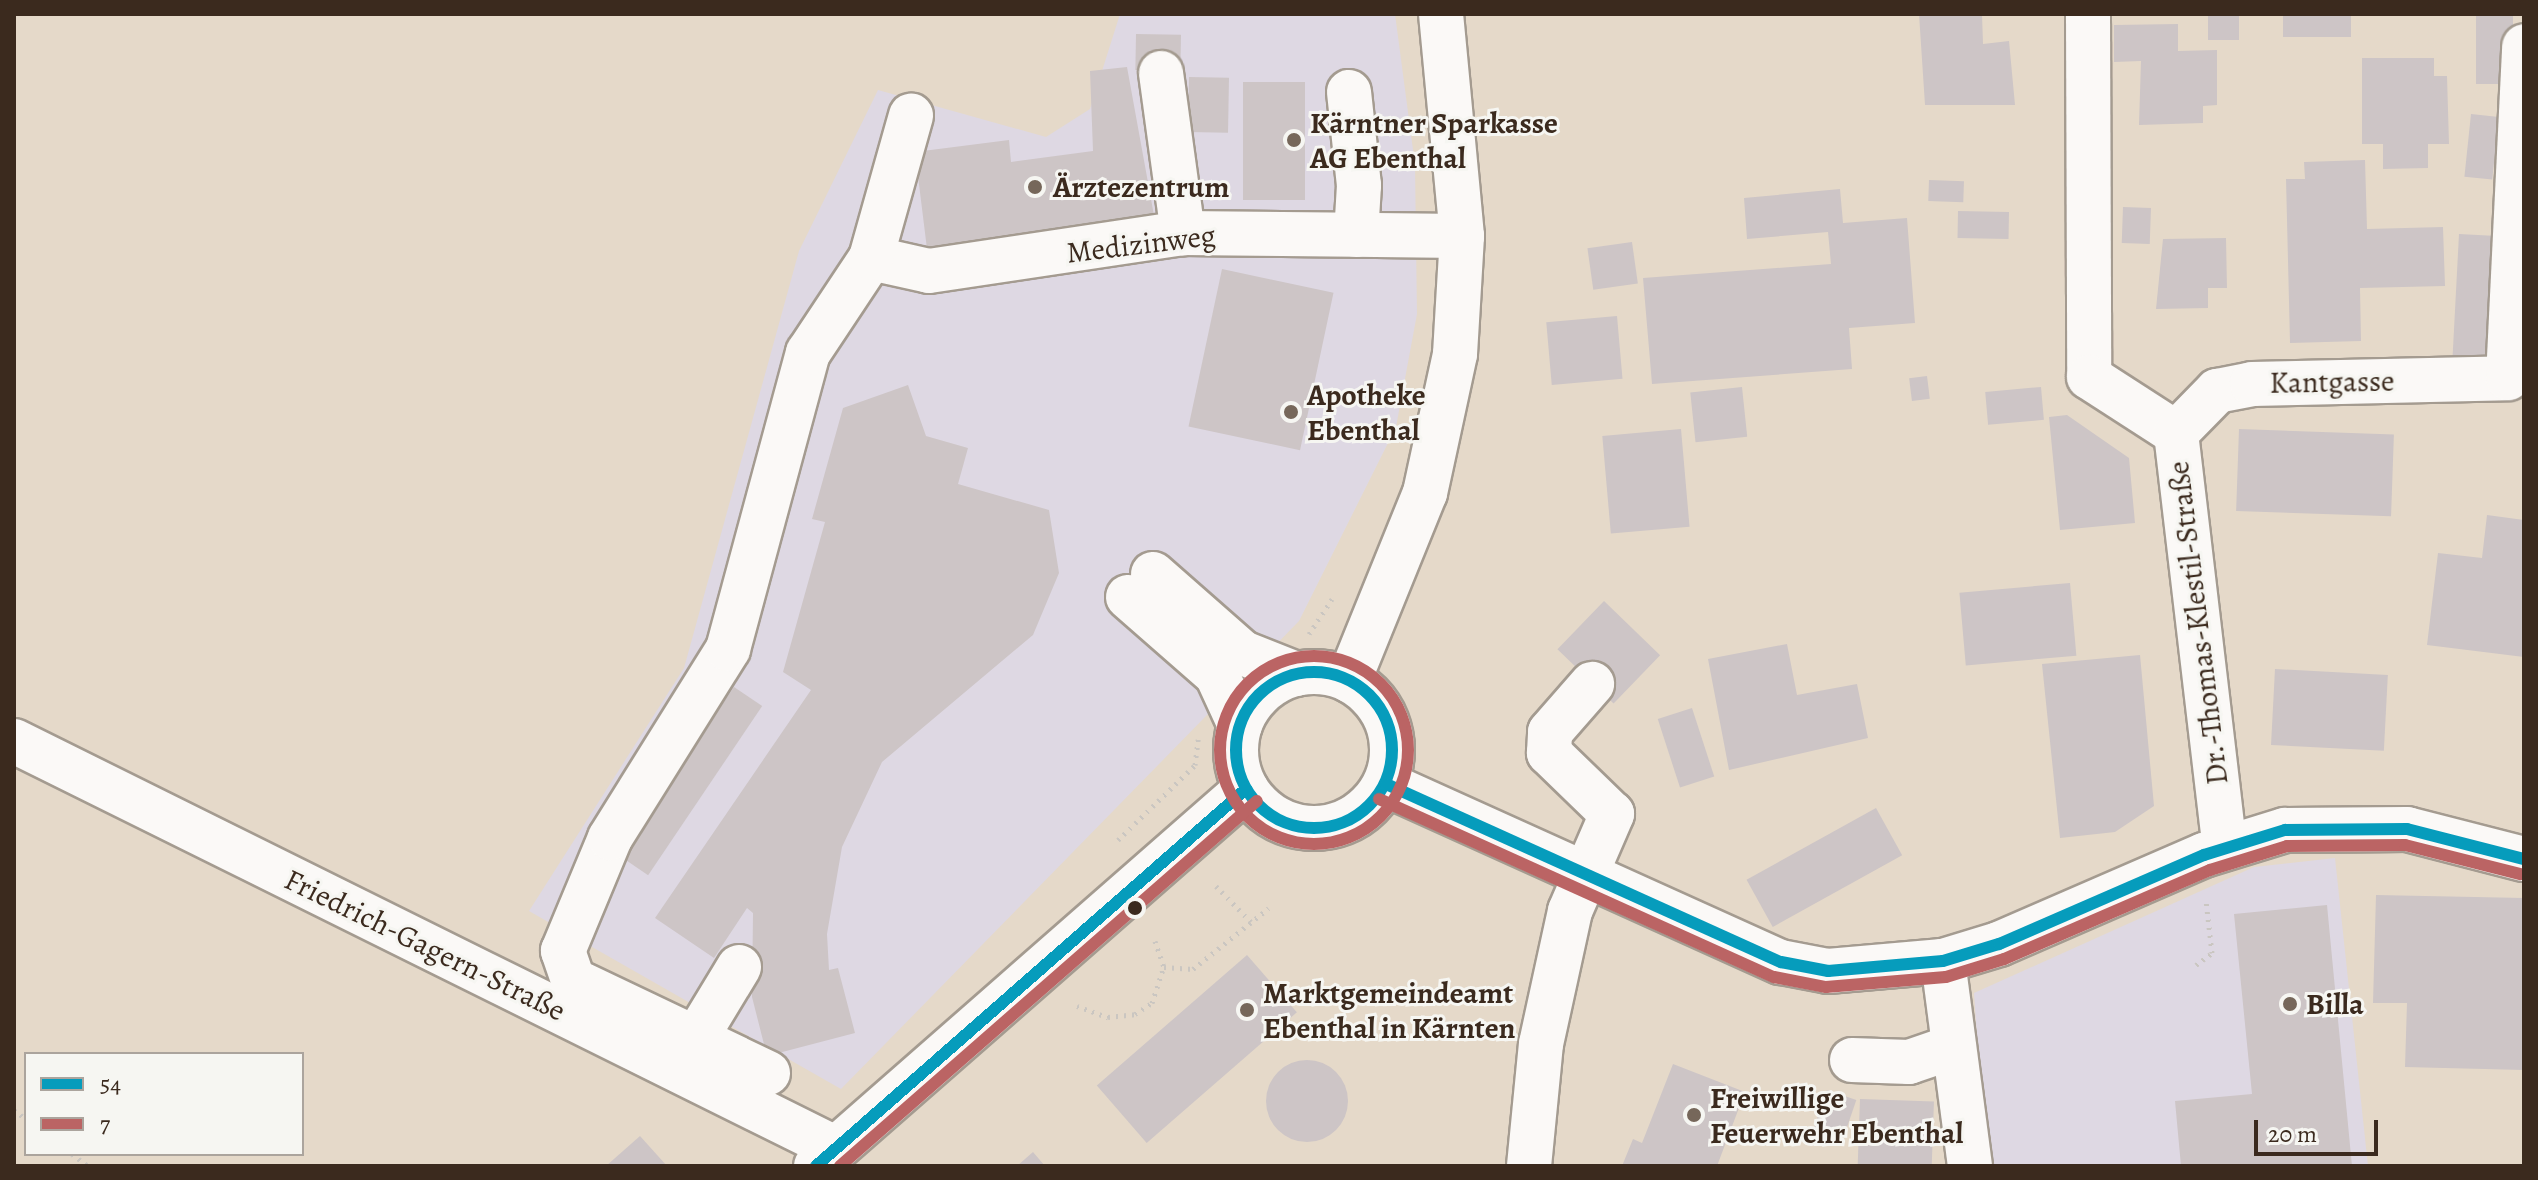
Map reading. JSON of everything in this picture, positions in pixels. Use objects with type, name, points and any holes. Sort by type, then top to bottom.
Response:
[{"type":"main road","points":[[1349,680],[1400,560],[1443,427],[1462,236],[1441,14]]},
{"type":"main road","name":"Dr.-Thomas-Klestil-Straße","points":[[2088,14],[2089,377],[2176,433],[2225,848]]},
{"type":"main road","name":"Kantgasse","points":[[2176,433],[2217,391],[2252,384],[2516,378],[2524,46]]},
{"type":"main road","points":[[1161,73],[1183,233]]},
{"type":"main road","points":[[1349,92],[1356,235]]},
{"type":"main road","points":[[768,1073],[573,980],[563,951],[610,838],[728,649],[808,353],[871,258],[911,116]]},
{"type":"main road","name":"Medizinweg","points":[[871,258],[929,271],[1183,233],[1462,236]]},
{"type":"main road","points":[[1240,725],[1217,675],[1140,585],[1243,653],[1296,674],[1349,680],[1373,698],[1389,724],[1393,754],[1386,784],[1365,811],[1323,827],[1300,827],[1269,814],[1246,789],[1236,758],[1240,725],[1261,693],[1296,674]]},
{"type":"main road","points":[[1529,1166],[1541,1044],[1584,874],[1612,814],[1549,753],[1550,732],[1592,684]]},
{"type":"main road","name":"Friedrich-Gagern-Straße","points":[[14,741],[826,1157]]},
{"type":"main road","points":[[1386,784],[1781,962],[1873,972],[1943,961],[2225,848],[2285,830],[2346,825],[2407,829],[2524,859]]},
{"type":"main road","points":[[826,1157],[1246,789]]},
{"type":"main road","points":[[1943,961],[1970,1166]]},
{"type":"main road","points":[[696,1038],[739,967]]},
{"type":"main road","points":[[1852,1060],[1909,1062],[1953,1047]]},
{"type":"path","points":[[1216,886],[1251,922]]},
{"type":"path","points":[[2196,965],[2212,953],[2205,891]]},
{"type":"path","points":[[1164,967],[1193,969],[1269,908]]},
{"type":"path","points":[[1077,1006],[1108,1017],[1135,1014],[1152,1003],[1164,967],[1155,941]]},
{"type":"shaded area","points":[[1120,14],[1395,14],[1415,165],[1417,314],[1396,427],[1299,621],[841,1089],[529,911],[684,668],[799,251],[878,90],[1046,137],[1090,109]]},
{"type":"shaded area","points":[[2335,858],[2368,1166],[1994,1166],[1984,1140],[1974,993],[2254,867]]},
{"type":"building","points":[[1919,14],[1982,14],[1983,44],[2009,41],[2015,105],[1925,105]]},
{"type":"building","points":[[2208,14],[2239,14],[2239,40],[2208,40]]},
{"type":"building","points":[[2283,14],[2351,14],[2351,37],[2283,37]]},
{"type":"building","points":[[2476,14],[2513,14],[2513,84],[2476,84]]},
{"type":"building","points":[[2178,24],[2178,51],[2217,50],[2217,105],[2203,106],[2203,123],[2139,125],[2141,61],[2114,62],[2114,25]]},
{"type":"building","points":[[1136,34],[1181,35],[1180,71],[1135,70]]},
{"type":"building","points":[[2362,58],[2434,58],[2434,76],[2447,76],[2449,144],[2428,144],[2428,168],[2383,169],[2383,144],[2362,144]]},
{"type":"building","name":"Ärztezentrum","points":[[1127,67],[1155,221],[927,249],[915,152],[1009,140],[1011,162],[1093,151],[1090,71]]},
{"type":"building","points":[[1189,77],[1229,78],[1228,133],[1188,132]]},
{"type":"building","points":[[1243,82],[1305,82],[1305,200],[1243,200]]},
{"type":"building","points":[[2471,114],[2499,117],[2492,180],[2464,177]]},
{"type":"building","points":[[2365,160],[2367,229],[2443,227],[2445,286],[2360,288],[2361,341],[2290,343],[2286,179],[2305,179],[2304,162]]},
{"type":"building","points":[[1929,180],[1964,181],[1963,202],[1928,201]]},
{"type":"building","points":[[1840,189],[1843,223],[1907,218],[1915,323],[1849,328],[1852,369],[1652,384],[1643,278],[1831,264],[1828,232],[1747,239],[1744,198]]},
{"type":"building","points":[[2123,207],[2151,208],[2150,244],[2122,243]]},
{"type":"building","points":[[1958,211],[2009,212],[2009,239],[1958,238]]},
{"type":"building","points":[[2459,234],[2492,236],[2485,368],[2452,366]]},
{"type":"building","points":[[2226,238],[2227,288],[2208,288],[2208,308],[2156,309],[2163,239]]},
{"type":"building","points":[[1632,242],[1638,284],[1593,290],[1587,248]]},
{"type":"building","points":[[1222,269],[1334,293],[1300,450],[1189,426]]},
{"type":"building","points":[[1617,316],[1622,379],[1552,385],[1546,322]]},
{"type":"building","points":[[1927,376],[1930,399],[1912,401],[1909,378]]},
{"type":"building","points":[[908,385],[926,436],[968,448],[958,484],[1049,510],[1059,573],[1033,635],[882,762],[842,847],[827,934],[829,970],[838,968],[855,1033],[767,1056],[752,997],[753,913],[747,908],[714,958],[655,918],[811,690],[783,672],[825,522],[812,519],[843,408]]},
{"type":"building","points":[[1742,387],[1747,437],[1696,442],[1690,392]]},
{"type":"building","points":[[2041,387],[2044,420],[1988,425],[1985,392]]},
{"type":"building","points":[[2067,415],[2129,458],[2135,523],[2060,530],[2049,417]]},
{"type":"building","points":[[1681,429],[1690,527],[1611,534],[1602,436]]},
{"type":"building","points":[[2239,429],[2394,434],[2391,516],[2236,511]]},
{"type":"building","points":[[2487,515],[2524,520],[2524,657],[2427,645],[2438,553],[2482,558]]},
{"type":"building","points":[[2070,583],[2076,656],[1966,665],[1959,593]]},
{"type":"building","points":[[1604,601],[1660,655],[1614,703],[1557,649]]},
{"type":"building","points":[[1787,644],[1797,695],[1857,684],[1868,738],[1729,770],[1708,659]]},
{"type":"building","points":[[2140,655],[2154,806],[2115,832],[2060,838],[2042,664]]},
{"type":"building","points":[[2275,669],[2388,675],[2384,751],[2271,745]]},
{"type":"building","points":[[734,687],[762,706],[648,875],[620,856]]},
{"type":"building","points":[[1692,708],[1714,776],[1680,788],[1658,719]]},
{"type":"building","points":[[1876,808],[1902,855],[1773,927],[1747,880]]},
{"type":"building","points":[[2376,895],[2524,898],[2524,1070],[2405,1067],[2407,1003],[2373,1003]]},
{"type":"building","name":"Billa","points":[[2327,905],[2352,1166],[2181,1166],[2175,1101],[2252,1094],[2234,914]]},
{"type":"building","points":[[1247,955],[1297,1012],[1147,1143],[1097,1086]]},
{"type":"building","points":[[1307,1060],[1323,1063],[1336,1072],[1345,1085],[1348,1101],[1345,1117],[1336,1130],[1323,1139],[1307,1142],[1291,1139],[1278,1130],[1269,1117],[1266,1101],[1269,1085],[1278,1072],[1291,1063]]},
{"type":"building","name":"Freiwillige Feuerwehr Ebenthal","points":[[1673,1064],[1745,1092],[1717,1166],[1622,1166],[1633,1139],[1642,1143]]},
{"type":"building","points":[[1827,1090],[1856,1100],[1843,1138],[1814,1128]]},
{"type":"building","points":[[1860,1099],[1934,1102],[1932,1166],[1858,1166]]},
{"type":"building","points":[[640,1136],[667,1166],[606,1166]]},
{"type":"building","points":[[1033,1152],[1045,1166],[1017,1166]]},
{"type":"transit line","name":"7","points":[[1314,656],[1350,663],[1380,684],[1401,714],[1408,750],[1401,786],[1380,816],[1350,837],[1314,844],[1278,837],[1248,816],[1227,786],[1220,750],[1227,714],[1248,684],[1278,663],[1314,656]]},
{"type":"transit line","name":"54","points":[[1314,672],[1344,678],[1369,695],[1386,720],[1392,750],[1386,780],[1369,805],[1344,822],[1314,828],[1284,822],[1259,805],[1242,780],[1236,750],[1242,720],[1259,695],[1284,678],[1314,672]]},
{"type":"transit line","name":"54","points":[[1386,784],[1781,962],[1828,971],[1943,961],[1999,944],[2204,855],[2285,830],[2407,829],[2524,859]]},
{"type":"transit line","name":"54","points":[[816,1166],[1246,789]]},
{"type":"transit line","name":"7","points":[[1379,799],[1774,977],[1826,987],[1946,977],[2004,959],[2210,870],[2287,846],[2405,845],[2520,874]]},
{"type":"transit line","name":"7","points":[[840,1166],[1257,801]]},
{"type":"place","name":"Kärntner Sparkasse AG Ebenthal","points":[[1294,140]]},
{"type":"place","name":"Ärztezentrum","points":[[1035,187]]},
{"type":"place","name":"Apotheke Ebenthal","points":[[1291,412]]},
{"type":"place","name":"Billa","points":[[2290,1004]]},
{"type":"place","name":"Marktgemeindeamt Ebenthal in Kärnten","points":[[1247,1010]]},
{"type":"place","name":"Freiwillige Feuerwehr Ebenthal","points":[[1694,1115]]}]
